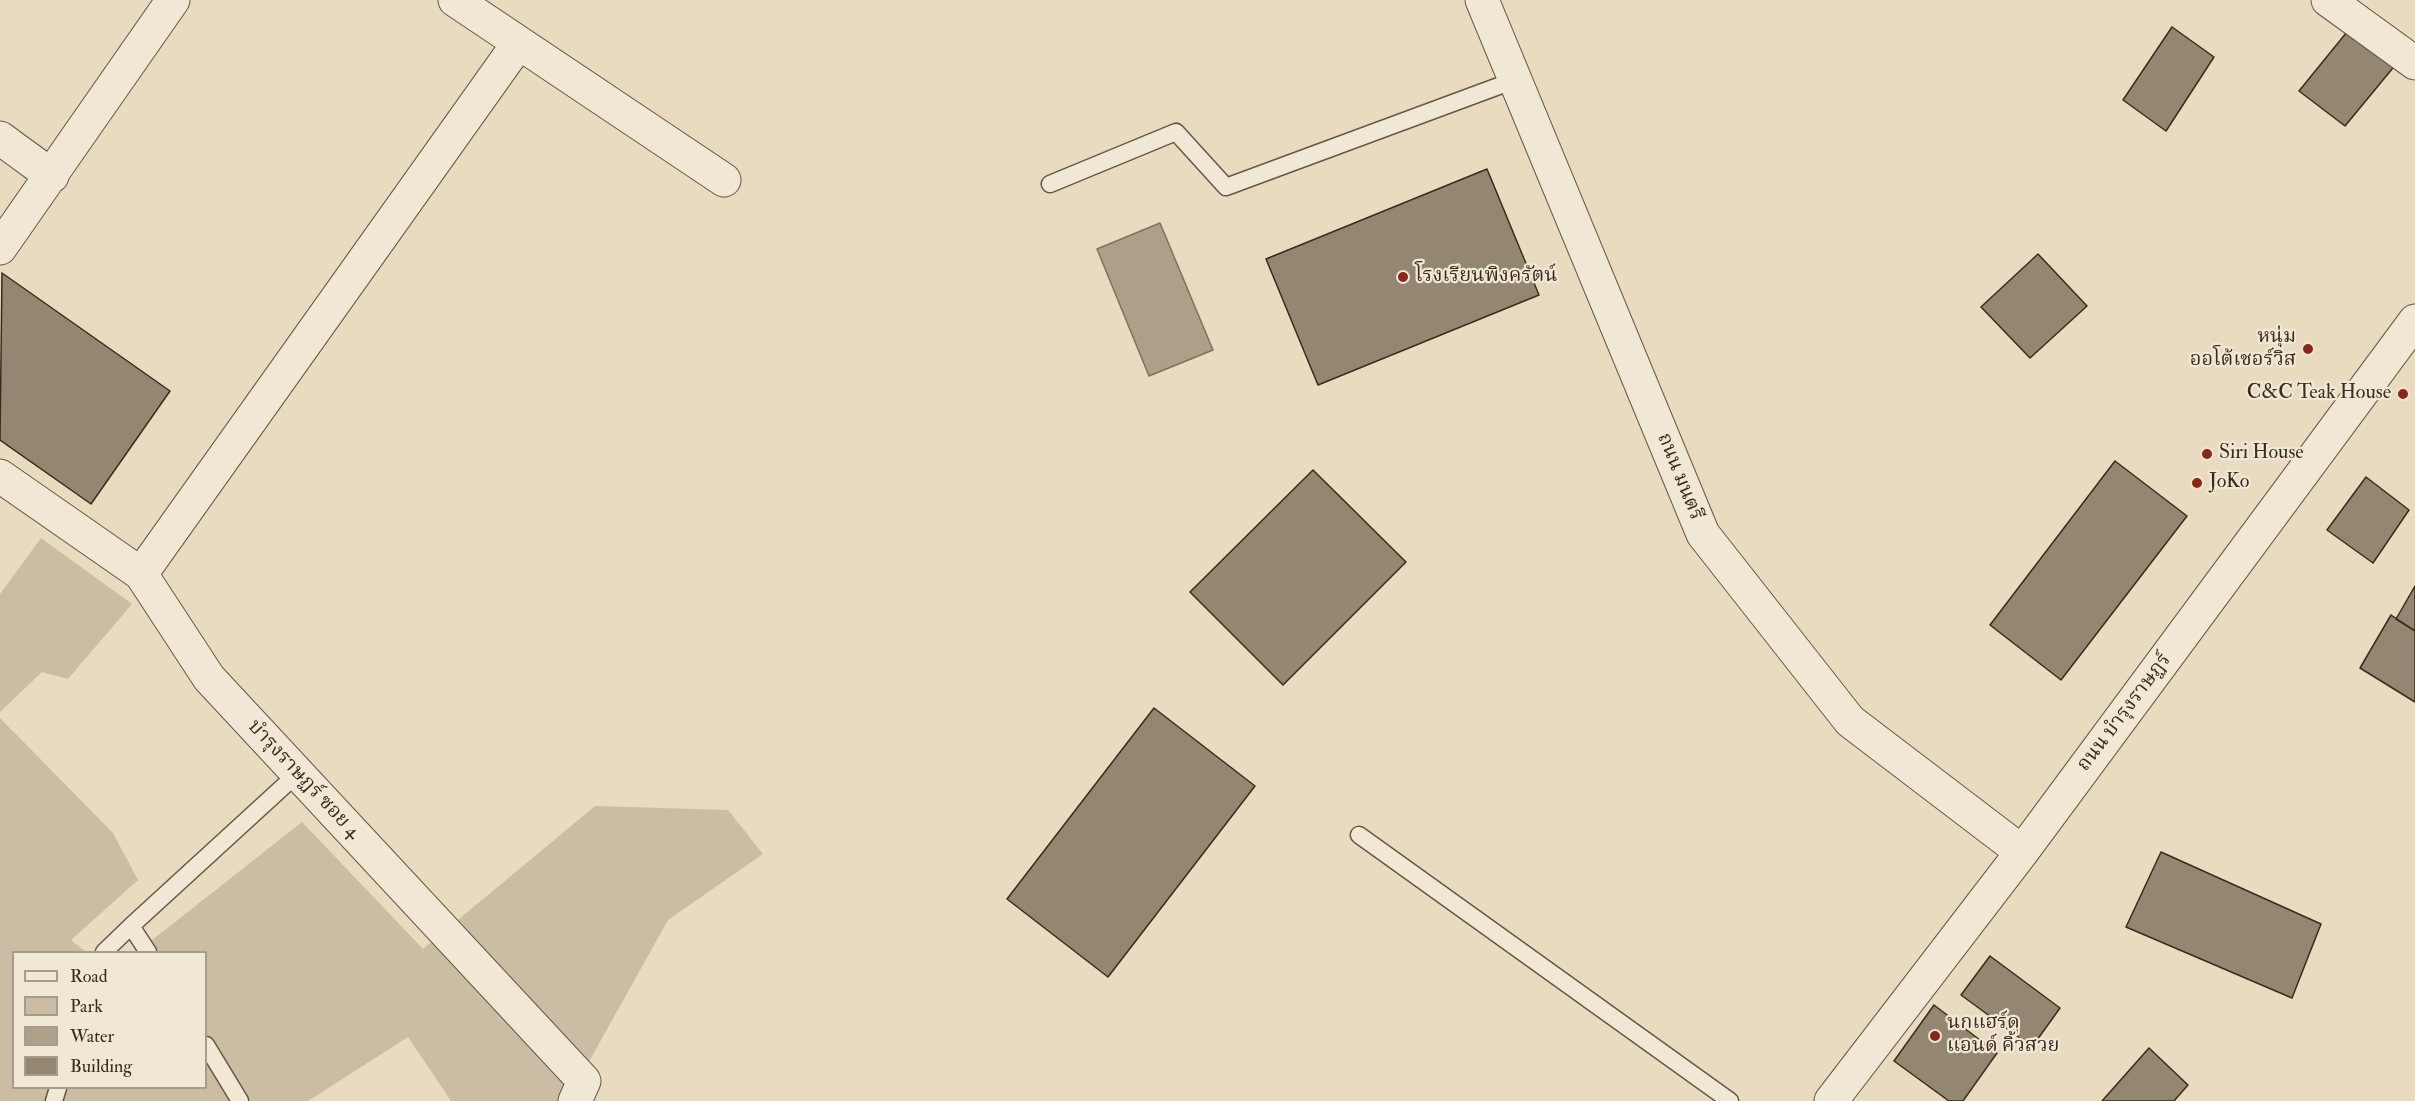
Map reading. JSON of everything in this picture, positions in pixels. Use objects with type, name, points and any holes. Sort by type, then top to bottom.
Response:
[{"type":"street","points":[[0,248],[172,0]]},
{"type":"street","points":[[455,0],[724,180]]},
{"type":"street","name":"ถนน มนตรี","points":[[1482,0],[1702,534],[1850,721],[2022,852]]},
{"type":"street","points":[[2328,0],[2415,63]]},
{"type":"street","points":[[141,574],[518,44]]},
{"type":"street","points":[[0,138],[52,176]]},
{"type":"street","name":"ถนน บำรุงราษฏร์","points":[[1831,1101],[2022,852],[2415,321]]},
{"type":"street","name":"บำรุงราษฏร์ ซอย 4","points":[[0,476],[141,574],[209,678],[584,1081],[575,1101]]},
{"type":"lane","points":[[1050,184],[1176,132],[1226,187],[1515,80]]},
{"type":"lane","points":[[105,951],[297,774]]},
{"type":"lane","points":[[1359,835],[1730,1101]]},
{"type":"lane","points":[[131,926],[147,951]]},
{"type":"lane","points":[[207,1047],[240,1101]]},
{"type":"green space","points":[[41,538],[132,604],[68,679],[42,672],[0,712],[0,594]]},
{"type":"green space","points":[[0,718],[113,833],[138,880],[71,940],[85,951],[12,951],[12,1089],[207,1089],[207,951],[138,951],[302,822],[423,949],[595,806],[728,810],[763,854],[668,920],[567,1101],[451,1101],[408,1037],[308,1101],[0,1101]]},
{"type":"water","points":[[1160,223],[1213,350],[1149,376],[1097,249]]},
{"type":"building","points":[[2172,27],[2214,57],[2166,131],[2123,100]]},
{"type":"building","points":[[2351,27],[2397,63],[2345,126],[2299,91]]},
{"type":"building","name":"โรงเรียนพิงครัตน์","points":[[1487,169],[1539,295],[1318,385],[1266,259]]},
{"type":"building","points":[[2038,254],[2087,306],[2030,358],[1981,307]]},
{"type":"building","points":[[2,273],[170,391],[91,504],[0,440]]},
{"type":"building","points":[[2115,461],[2187,516],[2061,680],[1990,625]]},
{"type":"building","points":[[1313,470],[1406,562],[1283,685],[1190,592]]},
{"type":"building","points":[[2366,477],[2409,510],[2373,563],[2327,530]]},
{"type":"building","points":[[2415,586],[2415,631],[2396,619]]},
{"type":"building","points":[[2391,615],[2415,631],[2415,702],[2360,668]]},
{"type":"building","points":[[1154,708],[1255,786],[1108,977],[1007,899]]},
{"type":"building","points":[[2161,852],[2321,924],[2292,998],[2126,927]]},
{"type":"building","points":[[1990,956],[2060,1008],[2032,1047],[1961,995]]},
{"type":"building","points":[[1934,1005],[1997,1053],[1963,1101],[1949,1101],[1894,1061]]},
{"type":"building","points":[[2149,1048],[2188,1085],[2174,1101],[2102,1101]]},
{"type":"place","name":"โรงเรียนพิงครัตน์","points":[[1403,277]]},
{"type":"place","name":"หนุ่ม ออโต้เชอร์วิส","points":[[2308,349]]},
{"type":"place","name":"C&C Teak House","points":[[2403,394]]},
{"type":"place","name":"Siri House","points":[[2207,454]]},
{"type":"place","name":"JoKo","points":[[2197,483]]},
{"type":"place","name":"นกแฮร์ดู แอนด์ คิ้วสวย","points":[[1935,1036]]}]
